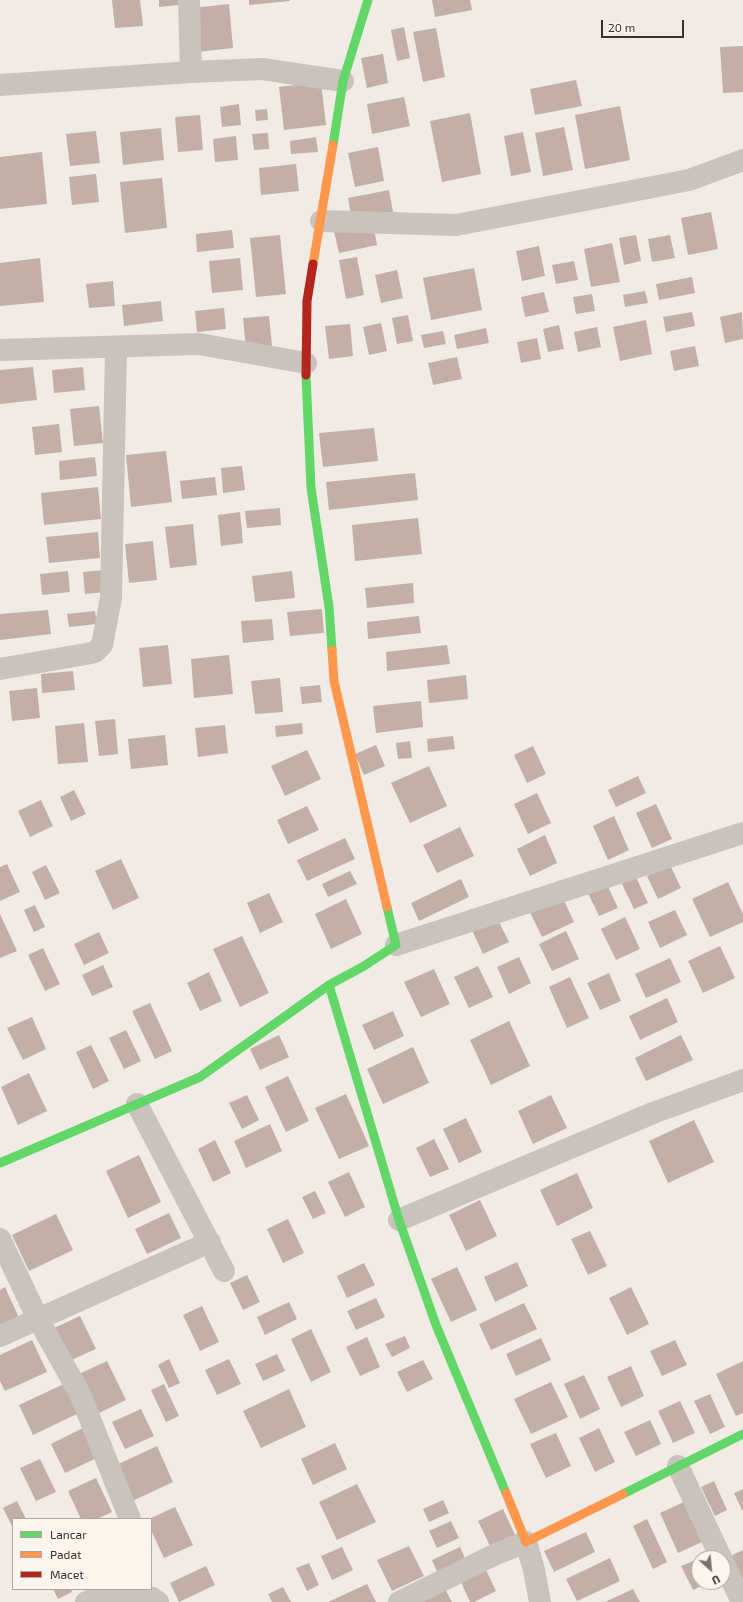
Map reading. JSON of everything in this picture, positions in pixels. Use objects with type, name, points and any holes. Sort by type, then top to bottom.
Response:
[{"type":"street","points":[[189,0],[191,72]]},
{"type":"street","points":[[368,0],[343,81],[307,301],[306,363],[311,488],[329,607],[334,681],[396,945]]},
{"type":"street","points":[[0,85],[191,72],[262,69],[343,81]]},
{"type":"street","points":[[321,221],[456,225],[689,180],[743,160]]},
{"type":"street","points":[[0,350],[116,348],[199,344],[306,363]]},
{"type":"street","points":[[0,669],[95,652],[102,645],[111,598],[116,348]]},
{"type":"street","points":[[0,1163],[200,1077],[329,985],[396,945],[743,833]]},
{"type":"street","points":[[329,985],[399,1220],[436,1325],[526,1542],[534,1570],[540,1602]]},
{"type":"street","points":[[399,1220],[653,1113],[743,1080]]},
{"type":"street","points":[[137,1104],[224,1271]]},
{"type":"street","points":[[0,1239],[38,1318],[80,1394],[130,1518]]},
{"type":"street","points":[[0,1336],[210,1242]]},
{"type":"street","points":[[399,1602],[496,1554],[526,1542],[743,1434]]},
{"type":"street","points":[[678,1466],[717,1550]]},
{"type":"street","points":[[731,1579],[742,1602]]},
{"type":"street","points":[[86,1602],[112,1592],[153,1596]]},
{"type":"building","points":[[112,0],[140,0],[143,26],[115,28]]},
{"type":"building","points":[[159,0],[178,0],[179,5],[159,7]]},
{"type":"building","points":[[249,0],[290,0],[290,1],[249,5]]},
{"type":"building","points":[[432,0],[470,0],[472,10],[435,17]]},
{"type":"building","points":[[229,4],[233,48],[196,52],[192,8]]},
{"type":"building","points":[[404,27],[410,58],[397,61],[391,30]]},
{"type":"building","points":[[436,28],[445,77],[423,82],[413,32]]},
{"type":"building","points":[[743,46],[743,92],[723,93],[720,47]]},
{"type":"building","points":[[383,54],[388,83],[367,88],[361,58]]},
{"type":"building","points":[[576,80],[582,106],[535,115],[530,89]]},
{"type":"building","points":[[321,82],[326,125],[284,130],[279,87]]},
{"type":"building","points":[[404,97],[410,126],[372,134],[367,104]]},
{"type":"building","points":[[239,104],[241,125],[222,127],[220,107]]},
{"type":"building","points":[[620,106],[630,160],[585,169],[575,115]]},
{"type":"building","points":[[267,109],[268,120],[256,121],[255,110]]},
{"type":"building","points":[[470,113],[481,174],[442,182],[430,121]]},
{"type":"building","points":[[200,115],[203,150],[178,152],[175,117]]},
{"type":"building","points":[[564,127],[573,170],[543,176],[535,133]]},
{"type":"building","points":[[161,128],[164,160],[123,165],[120,132]]},
{"type":"building","points":[[96,131],[100,163],[70,166],[66,134]]},
{"type":"building","points":[[523,132],[531,172],[511,176],[504,136]]},
{"type":"building","points":[[268,133],[269,149],[254,150],[252,134]]},
{"type":"building","points":[[236,136],[238,160],[215,162],[213,139]]},
{"type":"building","points":[[316,137],[318,152],[291,154],[290,141]]},
{"type":"building","points":[[378,147],[384,181],[355,187],[348,153]]},
{"type":"building","points":[[42,152],[47,204],[0,209],[0,157]]},
{"type":"building","points":[[296,164],[299,191],[261,195],[259,168]]},
{"type":"building","points":[[96,174],[99,202],[72,205],[69,177]]},
{"type":"building","points":[[162,178],[167,228],[125,233],[120,182]]},
{"type":"building","points":[[389,190],[393,212],[352,220],[348,198]]},
{"type":"building","points":[[711,212],[718,249],[688,255],[681,218]]},
{"type":"building","points":[[373,223],[377,245],[339,253],[334,231]]},
{"type":"building","points":[[232,230],[234,248],[197,252],[196,234]]},
{"type":"building","points":[[280,235],[286,294],[256,297],[250,238]]},
{"type":"building","points":[[636,235],[641,261],[624,265],[619,238]]},
{"type":"building","points":[[670,235],[675,258],[652,262],[648,239]]},
{"type":"building","points":[[612,243],[620,282],[591,287],[584,249]]},
{"type":"building","points":[[539,246],[545,276],[522,281],[516,251]]},
{"type":"building","points":[[357,257],[364,295],[346,299],[339,260]]},
{"type":"building","points":[[40,258],[44,302],[0,306],[0,263]]},
{"type":"building","points":[[240,258],[243,290],[212,293],[209,261]]},
{"type":"building","points":[[574,261],[578,280],[556,284],[552,265]]},
{"type":"building","points":[[474,268],[482,310],[431,320],[423,278]]},
{"type":"building","points":[[397,270],[403,298],[381,303],[375,275]]},
{"type":"building","points":[[692,277],[695,293],[659,300],[656,284]]},
{"type":"building","points":[[113,281],[115,306],[89,308],[86,284]]},
{"type":"building","points":[[645,291],[648,303],[625,307],[623,295]]},
{"type":"building","points":[[544,292],[549,312],[525,317],[521,297]]},
{"type":"building","points":[[592,294],[595,311],[576,314],[573,297]]},
{"type":"building","points":[[161,301],[163,321],[124,326],[122,305]]},
{"type":"building","points":[[224,308],[226,329],[197,332],[195,311]]},
{"type":"building","points":[[692,312],[695,326],[666,332],[663,317]]},
{"type":"building","points":[[742,312],[743,339],[725,343],[720,317]]},
{"type":"building","points":[[408,315],[413,341],[397,344],[392,318]]},
{"type":"building","points":[[269,316],[272,346],[246,349],[243,318]]},
{"type":"building","points":[[646,320],[652,354],[620,361],[613,327]]},
{"type":"building","points":[[381,323],[387,351],[369,355],[363,327]]},
{"type":"building","points":[[350,324],[353,356],[329,359],[325,326]]},
{"type":"building","points":[[559,325],[564,349],[548,352],[543,329]]},
{"type":"building","points":[[597,327],[601,347],[578,352],[574,332]]},
{"type":"building","points":[[486,328],[489,343],[457,349],[454,335]]},
{"type":"building","points":[[443,331],[446,344],[424,348],[421,335]]},
{"type":"building","points":[[537,338],[541,359],[521,363],[517,342]]},
{"type":"building","points":[[695,346],[699,366],[674,371],[670,351]]},
{"type":"building","points":[[457,357],[462,379],[433,385],[428,363]]},
{"type":"building","points":[[33,367],[37,400],[0,404],[0,370]]},
{"type":"building","points":[[83,367],[85,390],[54,393],[52,370]]},
{"type":"building","points":[[99,406],[103,443],[74,446],[70,409]]},
{"type":"building","points":[[59,424],[62,452],[35,455],[32,427]]},
{"type":"building","points":[[374,428],[378,461],[323,467],[319,433]]},
{"type":"building","points":[[166,451],[172,502],[131,507],[126,455]]},
{"type":"building","points":[[95,457],[97,476],[60,480],[59,461]]},
{"type":"building","points":[[242,466],[245,490],[223,493],[221,468]]},
{"type":"building","points":[[415,473],[418,500],[329,510],[326,482]]},
{"type":"building","points":[[215,477],[217,495],[182,499],[180,481]]},
{"type":"building","points":[[98,487],[101,519],[44,525],[41,493]]},
{"type":"building","points":[[280,508],[281,525],[247,528],[245,511]]},
{"type":"building","points":[[240,512],[243,543],[221,546],[218,515]]},
{"type":"building","points":[[418,518],[422,554],[355,561],[352,525]]},
{"type":"building","points":[[193,524],[197,565],[170,568],[165,527]]},
{"type":"building","points":[[98,532],[100,558],[49,563],[46,537]]},
{"type":"building","points":[[153,541],[157,580],[129,583],[125,544]]},
{"type":"building","points":[[104,570],[107,592],[85,594],[83,572]]},
{"type":"building","points":[[68,571],[70,592],[42,595],[40,574]]},
{"type":"building","points":[[292,571],[295,598],[255,602],[252,576]]},
{"type":"building","points":[[413,583],[414,603],[367,608],[365,588]]},
{"type":"building","points":[[322,609],[324,633],[290,636],[287,612]]},
{"type":"building","points":[[48,610],[51,634],[0,640],[0,614]]},
{"type":"building","points":[[95,611],[97,624],[69,627],[67,614]]},
{"type":"building","points":[[419,616],[421,633],[368,639],[367,622]]},
{"type":"building","points":[[272,619],[274,640],[243,643],[241,621]]},
{"type":"building","points":[[168,645],[172,684],[143,687],[139,648]]},
{"type":"building","points":[[447,645],[450,664],[387,671],[386,652]]},
{"type":"building","points":[[229,655],[233,694],[194,698],[191,659]]},
{"type":"building","points":[[73,671],[75,690],[42,693],[41,674]]},
{"type":"building","points":[[466,675],[468,699],[429,703],[427,680]]},
{"type":"building","points":[[280,678],[283,712],[255,714],[251,681]]},
{"type":"building","points":[[320,685],[322,702],[302,704],[300,687]]},
{"type":"building","points":[[37,688],[40,718],[12,721],[9,691]]},
{"type":"building","points":[[421,701],[423,727],[376,733],[373,706]]},
{"type":"building","points":[[115,719],[118,754],[99,756],[95,721]]},
{"type":"building","points":[[84,723],[88,762],[58,764],[55,726]]},
{"type":"building","points":[[302,723],[303,734],[276,737],[275,726]]},
{"type":"building","points":[[225,725],[228,753],[198,757],[195,728]]},
{"type":"building","points":[[165,735],[168,765],[131,769],[128,739]]},
{"type":"building","points":[[453,736],[455,749],[428,752],[427,739]]},
{"type":"building","points":[[410,741],[412,758],[398,759],[396,743]]},
{"type":"building","points":[[376,745],[385,766],[364,775],[355,754]]},
{"type":"building","points":[[533,746],[546,774],[527,783],[514,755]]},
{"type":"building","points":[[307,750],[321,779],[285,796],[271,766]]},
{"type":"building","points":[[429,766],[447,806],[410,823],[391,783]]},
{"type":"building","points":[[638,776],[646,793],[616,807],[608,790]]},
{"type":"building","points":[[74,790],[86,814],[71,821],[60,797]]},
{"type":"building","points":[[537,793],[551,823],[528,834],[514,804]]},
{"type":"building","points":[[41,800],[53,826],[30,837],[18,811]]},
{"type":"building","points":[[656,804],[672,839],[652,848],[636,813]]},
{"type":"building","points":[[307,806],[319,830],[288,844],[277,820]]},
{"type":"building","points":[[614,816],[629,850],[608,860],[593,826]]},
{"type":"building","points":[[460,827],[474,856],[437,873],[423,845]]},
{"type":"building","points":[[545,835],[557,863],[530,876],[517,849]]},
{"type":"building","points":[[345,838],[355,859],[307,881],[297,860]]},
{"type":"building","points":[[121,859],[139,898],[113,910],[95,871]]},
{"type":"building","points":[[7,864],[20,892],[0,901],[0,867]]},
{"type":"building","points":[[46,865],[60,893],[45,900],[32,872]]},
{"type":"building","points":[[670,865],[681,888],[658,899],[647,876]]},
{"type":"building","points":[[350,871],[357,884],[328,897],[322,884]]},
{"type":"building","points":[[635,875],[648,903],[634,909],[621,882]]},
{"type":"building","points":[[461,879],[469,897],[419,921],[411,903]]},
{"type":"building","points":[[606,882],[618,908],[599,916],[587,891]]},
{"type":"building","points":[[728,882],[743,914],[743,922],[710,937],[692,899]]},
{"type":"building","points":[[269,893],[283,922],[260,933],[247,903]]},
{"type":"building","points":[[561,894],[574,922],[542,937],[529,910]]},
{"type":"building","points":[[346,899],[362,934],[331,949],[315,914]]},
{"type":"building","points":[[35,905],[45,927],[34,932],[24,910]]},
{"type":"building","points":[[675,910],[687,935],[660,948],[648,922]]},
{"type":"building","points":[[0,914],[17,951],[0,958]]},
{"type":"building","points":[[625,917],[640,949],[616,960],[601,929]]},
{"type":"building","points":[[497,918],[509,942],[483,954],[472,930]]},
{"type":"building","points":[[566,931],[579,959],[552,971],[539,944]]},
{"type":"building","points":[[99,932],[109,953],[84,965],[74,944]]},
{"type":"building","points":[[242,936],[269,993],[240,1007],[213,949]]},
{"type":"building","points":[[720,946],[735,978],[703,993],[688,961]]},
{"type":"building","points":[[43,948],[60,984],[45,991],[28,955]]},
{"type":"building","points":[[519,957],[531,983],[509,994],[497,967]]},
{"type":"building","points":[[670,958],[681,982],[646,998],[635,974]]},
{"type":"building","points":[[103,965],[113,987],[92,996],[82,975]]},
{"type":"building","points":[[478,966],[493,997],[469,1008],[454,977]]},
{"type":"building","points":[[434,969],[450,1004],[421,1017],[404,982]]},
{"type":"building","points":[[209,972],[222,1001],[200,1011],[187,983]]},
{"type":"building","points":[[609,973],[621,1001],[600,1010],[587,983]]},
{"type":"building","points":[[570,977],[589,1018],[567,1028],[549,987]]},
{"type":"building","points":[[667,998],[678,1022],[640,1040],[629,1016]]},
{"type":"building","points":[[150,1003],[172,1051],[155,1059],[132,1011]]},
{"type":"building","points":[[393,1011],[404,1036],[374,1050],[362,1025]]},
{"type":"building","points":[[32,1017],[46,1049],[23,1060],[7,1028]]},
{"type":"building","points":[[509,1021],[530,1066],[491,1085],[470,1040]]},
{"type":"building","points":[[126,1030],[141,1061],[124,1069],[109,1038]]},
{"type":"building","points":[[279,1035],[289,1057],[260,1070],[250,1049]]},
{"type":"building","points":[[681,1035],[693,1060],[646,1081],[635,1058]]},
{"type":"building","points":[[91,1045],[109,1081],[93,1089],[76,1052]]},
{"type":"building","points":[[413,1047],[429,1083],[383,1104],[367,1069]]},
{"type":"building","points":[[29,1073],[47,1111],[18,1125],[1,1087]]},
{"type":"building","points":[[288,1076],[309,1121],[286,1132],[265,1087]]},
{"type":"building","points":[[346,1094],[369,1146],[339,1159],[315,1108]]},
{"type":"building","points":[[247,1095],[259,1120],[242,1129],[229,1103]]},
{"type":"building","points":[[551,1095],[567,1128],[533,1144],[518,1111]]},
{"type":"building","points":[[466,1118],[482,1152],[459,1163],[443,1129]]},
{"type":"building","points":[[694,1120],[714,1162],[668,1183],[649,1141]]},
{"type":"building","points":[[270,1124],[282,1151],[246,1168],[234,1141]]},
{"type":"building","points":[[434,1139],[449,1169],[430,1177],[416,1148]]},
{"type":"building","points":[[215,1140],[231,1173],[213,1182],[198,1149]]},
{"type":"building","points":[[139,1155],[161,1202],[128,1218],[106,1171]]},
{"type":"building","points":[[349,1172],[365,1207],[345,1217],[328,1182]]},
{"type":"building","points":[[577,1173],[593,1208],[557,1226],[540,1190]]},
{"type":"building","points":[[315,1191],[326,1213],[313,1219],[302,1197]]},
{"type":"building","points":[[480,1200],[497,1236],[466,1251],[449,1215]]},
{"type":"building","points":[[169,1213],[181,1238],[147,1254],[135,1229]]},
{"type":"building","points":[[56,1214],[73,1250],[29,1271],[12,1235]]},
{"type":"building","points":[[288,1219],[304,1253],[283,1263],[267,1229]]},
{"type":"building","points":[[590,1231],[607,1266],[588,1275],[571,1239]]},
{"type":"building","points":[[517,1262],[528,1286],[495,1302],[484,1277]]},
{"type":"building","points":[[364,1263],[375,1285],[347,1298],[337,1276]]},
{"type":"building","points":[[457,1267],[477,1310],[451,1322],[431,1279]]},
{"type":"building","points":[[247,1275],[260,1302],[243,1310],[230,1283]]},
{"type":"building","points":[[5,1287],[20,1320],[0,1330],[0,1290]]},
{"type":"building","points":[[631,1287],[649,1324],[627,1335],[609,1298]]},
{"type":"building","points":[[376,1298],[385,1317],[356,1330],[347,1311]]},
{"type":"building","points":[[289,1302],[297,1319],[265,1335],[257,1317]]},
{"type":"building","points":[[524,1303],[537,1329],[491,1350],[479,1324]]},
{"type":"building","points":[[202,1306],[219,1342],[200,1351],[183,1315]]},
{"type":"building","points":[[80,1316],[96,1349],[67,1362],[52,1329]]},
{"type":"building","points":[[311,1329],[331,1372],[311,1382],[291,1339]]},
{"type":"building","points":[[405,1336],[410,1348],[392,1357],[385,1344]]},
{"type":"building","points":[[367,1337],[380,1367],[360,1376],[346,1347]]},
{"type":"building","points":[[541,1338],[551,1360],[516,1376],[506,1354]]},
{"type":"building","points":[[32,1340],[47,1372],[5,1391],[0,1381],[0,1355]]},
{"type":"building","points":[[675,1340],[687,1365],[662,1376],[650,1351]]},
{"type":"building","points":[[277,1354],[285,1371],[263,1381],[255,1364]]},
{"type":"building","points":[[169,1359],[180,1383],[169,1388],[158,1365]]},
{"type":"building","points":[[229,1359],[241,1384],[217,1395],[205,1370]]},
{"type":"building","points":[[423,1360],[433,1379],[407,1392],[397,1372]]},
{"type":"building","points":[[107,1361],[126,1400],[99,1413],[81,1373]]},
{"type":"building","points":[[743,1361],[743,1413],[736,1416],[716,1374]]},
{"type":"building","points":[[631,1366],[644,1396],[621,1407],[607,1377]]},
{"type":"building","points":[[584,1375],[600,1409],[580,1419],[564,1384]]},
{"type":"building","points":[[68,1382],[81,1412],[33,1435],[19,1405]]},
{"type":"building","points":[[551,1382],[568,1417],[531,1434],[514,1399]]},
{"type":"building","points":[[164,1384],[179,1416],[166,1422],[151,1390]]},
{"type":"building","points":[[289,1389],[306,1427],[261,1448],[243,1411]]},
{"type":"building","points":[[710,1394],[725,1427],[710,1434],[694,1401]]},
{"type":"building","points":[[680,1401],[695,1433],[673,1443],[658,1411]]},
{"type":"building","points":[[141,1409],[154,1436],[125,1449],[112,1422]]},
{"type":"building","points":[[650,1420],[661,1444],[636,1456],[624,1432]]},
{"type":"building","points":[[87,1426],[101,1456],[65,1473],[51,1444]]},
{"type":"building","points":[[599,1428],[615,1462],[595,1472],[579,1438]]},
{"type":"building","points":[[556,1433],[571,1466],[546,1478],[530,1444]]},
{"type":"building","points":[[335,1443],[347,1469],[313,1485],[301,1459]]},
{"type":"building","points":[[157,1446],[173,1482],[128,1503],[112,1467]]},
{"type":"building","points":[[40,1459],[56,1492],[36,1501],[20,1468]]},
{"type":"building","points":[[96,1478],[112,1512],[99,1518],[81,1518],[68,1491]]},
{"type":"building","points":[[714,1481],[727,1510],[715,1516],[701,1487]]},
{"type":"building","points":[[357,1484],[376,1522],[337,1540],[319,1502]]},
{"type":"building","points":[[743,1489],[743,1512],[734,1493]]},
{"type":"building","points":[[443,1500],[449,1513],[429,1522],[423,1509]]},
{"type":"building","points":[[17,1501],[26,1518],[12,1518],[12,1526],[3,1508]]},
{"type":"building","points":[[686,1501],[704,1541],[678,1553],[660,1513]]},
{"type":"building","points":[[175,1507],[193,1545],[164,1558],[152,1532],[151,1518]]},
{"type":"building","points":[[503,1509],[516,1537],[491,1548],[478,1521]]},
{"type":"building","points":[[647,1519],[667,1562],[653,1569],[633,1526]]},
{"type":"building","points":[[451,1521],[459,1538],[437,1548],[429,1531]]},
{"type":"building","points":[[586,1532],[595,1552],[554,1572],[544,1551]]},
{"type":"building","points":[[409,1546],[424,1576],[392,1591],[377,1560]]},
{"type":"building","points":[[342,1547],[353,1570],[332,1580],[321,1556]]},
{"type":"building","points":[[460,1547],[468,1565],[440,1578],[432,1560]]},
{"type":"building","points":[[743,1550],[743,1594],[731,1569],[731,1556]]},
{"type":"building","points":[[610,1558],[620,1581],[577,1601],[566,1579]]},
{"type":"building","points":[[691,1562],[691,1586],[681,1566]]},
{"type":"building","points":[[309,1563],[319,1585],[307,1591],[296,1568]]},
{"type":"building","points":[[206,1566],[215,1585],[179,1602],[170,1583]]},
{"type":"building","points":[[486,1570],[496,1591],[474,1602],[470,1602],[461,1582]]},
{"type":"building","points":[[367,1584],[376,1602],[328,1602]]},
{"type":"building","points":[[283,1587],[291,1602],[272,1602],[268,1594]]},
{"type":"building","points":[[444,1587],[452,1602],[419,1602]]},
{"type":"building","points":[[633,1589],[640,1602],[605,1602]]},
{"type":"building","points":[[54,1590],[71,1590],[72,1592],[58,1599]]},
{"type":"traffic: fast","points":[[333,145],[343,81],[368,0]]},
{"type":"traffic: fast","points":[[306,375],[311,488],[329,607],[332,650]]},
{"type":"traffic: fast","points":[[0,1163],[200,1077],[329,985],[364,966],[396,945],[387,907]]},
{"type":"traffic: fast","points":[[329,985],[399,1220],[436,1325],[506,1493]]},
{"type":"traffic: fast","points":[[623,1494],[743,1434]]},
{"type":"traffic: slow","points":[[313,264],[333,145]]},
{"type":"traffic: slow","points":[[332,650],[334,681],[387,907]]},
{"type":"traffic: slow","points":[[506,1493],[526,1542],[623,1494]]},
{"type":"traffic: jam","points":[[306,375],[307,301],[313,264]]}]
